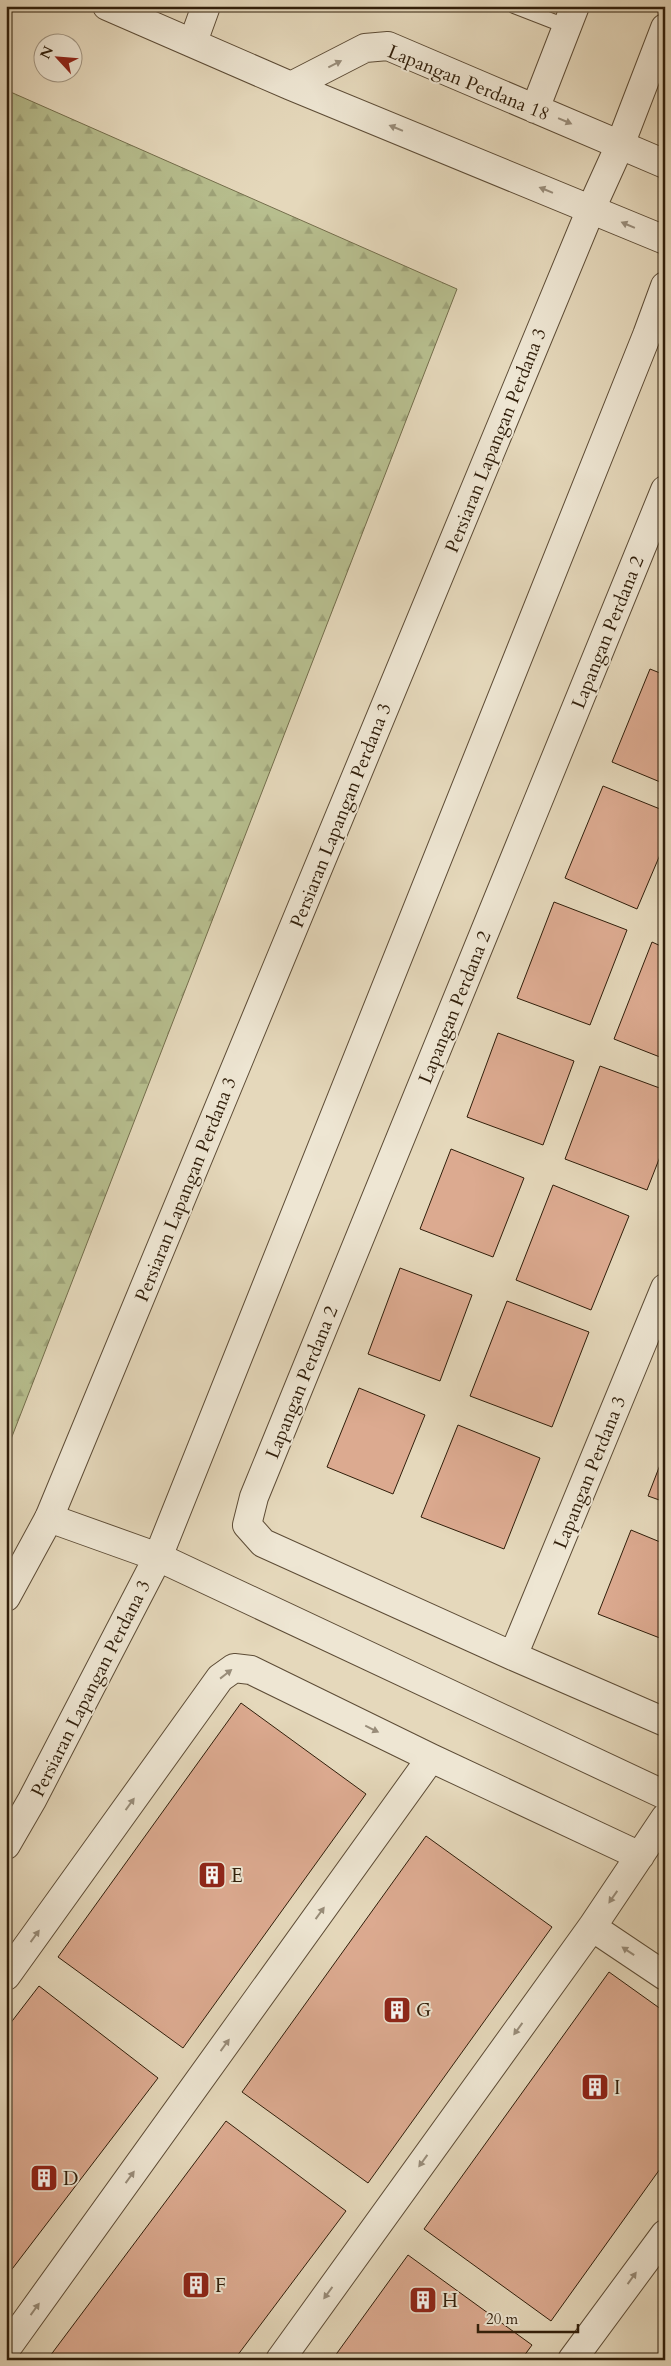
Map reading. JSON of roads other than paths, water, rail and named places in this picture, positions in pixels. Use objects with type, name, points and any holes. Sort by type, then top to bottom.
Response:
[{"type":"street","points":[[107,6],[291,86],[665,240]]},
{"type":"street","points":[[193,42],[206,6]]},
{"type":"street","points":[[536,109],[572,17]]},
{"type":"street","name":"Persiaran Lapangan Perdana 3","points":[[6,1597],[49,1518],[591,209],[620,145],[657,76],[665,28]]},
{"type":"street","name":"Lapangan Perdana 18","points":[[291,86],[365,48],[388,46],[665,164]]},
{"type":"street","name":"Persiaran Lapangan Perdana 3","points":[[6,1845],[32,1800],[158,1557],[636,363],[665,286]]},
{"type":"street","name":"Lapangan Perdana 2","points":[[513,1656],[264,1542],[247,1524],[254,1497],[665,490]]},
{"type":"street","name":"Lapangan Perdana 3","points":[[513,1656],[665,1288]]},
{"type":"street","points":[[49,1518],[158,1557],[665,1796]]},
{"type":"street","points":[[513,1656],[665,1722]]},
{"type":"street","points":[[6,1976],[226,1672],[243,1668],[251,1670],[431,1758],[640,1856]]},
{"type":"street","points":[[6,2349],[431,1758]]},
{"type":"street","points":[[280,2360],[592,1927],[665,1818]]},
{"type":"street","points":[[592,1927],[665,1976]]},
{"type":"street","points":[[572,2360],[665,2234]]},
{"type":"lane","points":[[514,6],[572,17]]},
{"type":"place","name":"E","points":[[212,1875]]},
{"type":"place","name":"G","points":[[397,2010]]},
{"type":"place","name":"I","points":[[595,2087]]},
{"type":"place","name":"D","points":[[44,2178]]},
{"type":"place","name":"F","points":[[196,2285]]},
{"type":"place","name":"H","points":[[423,2300]]}]
